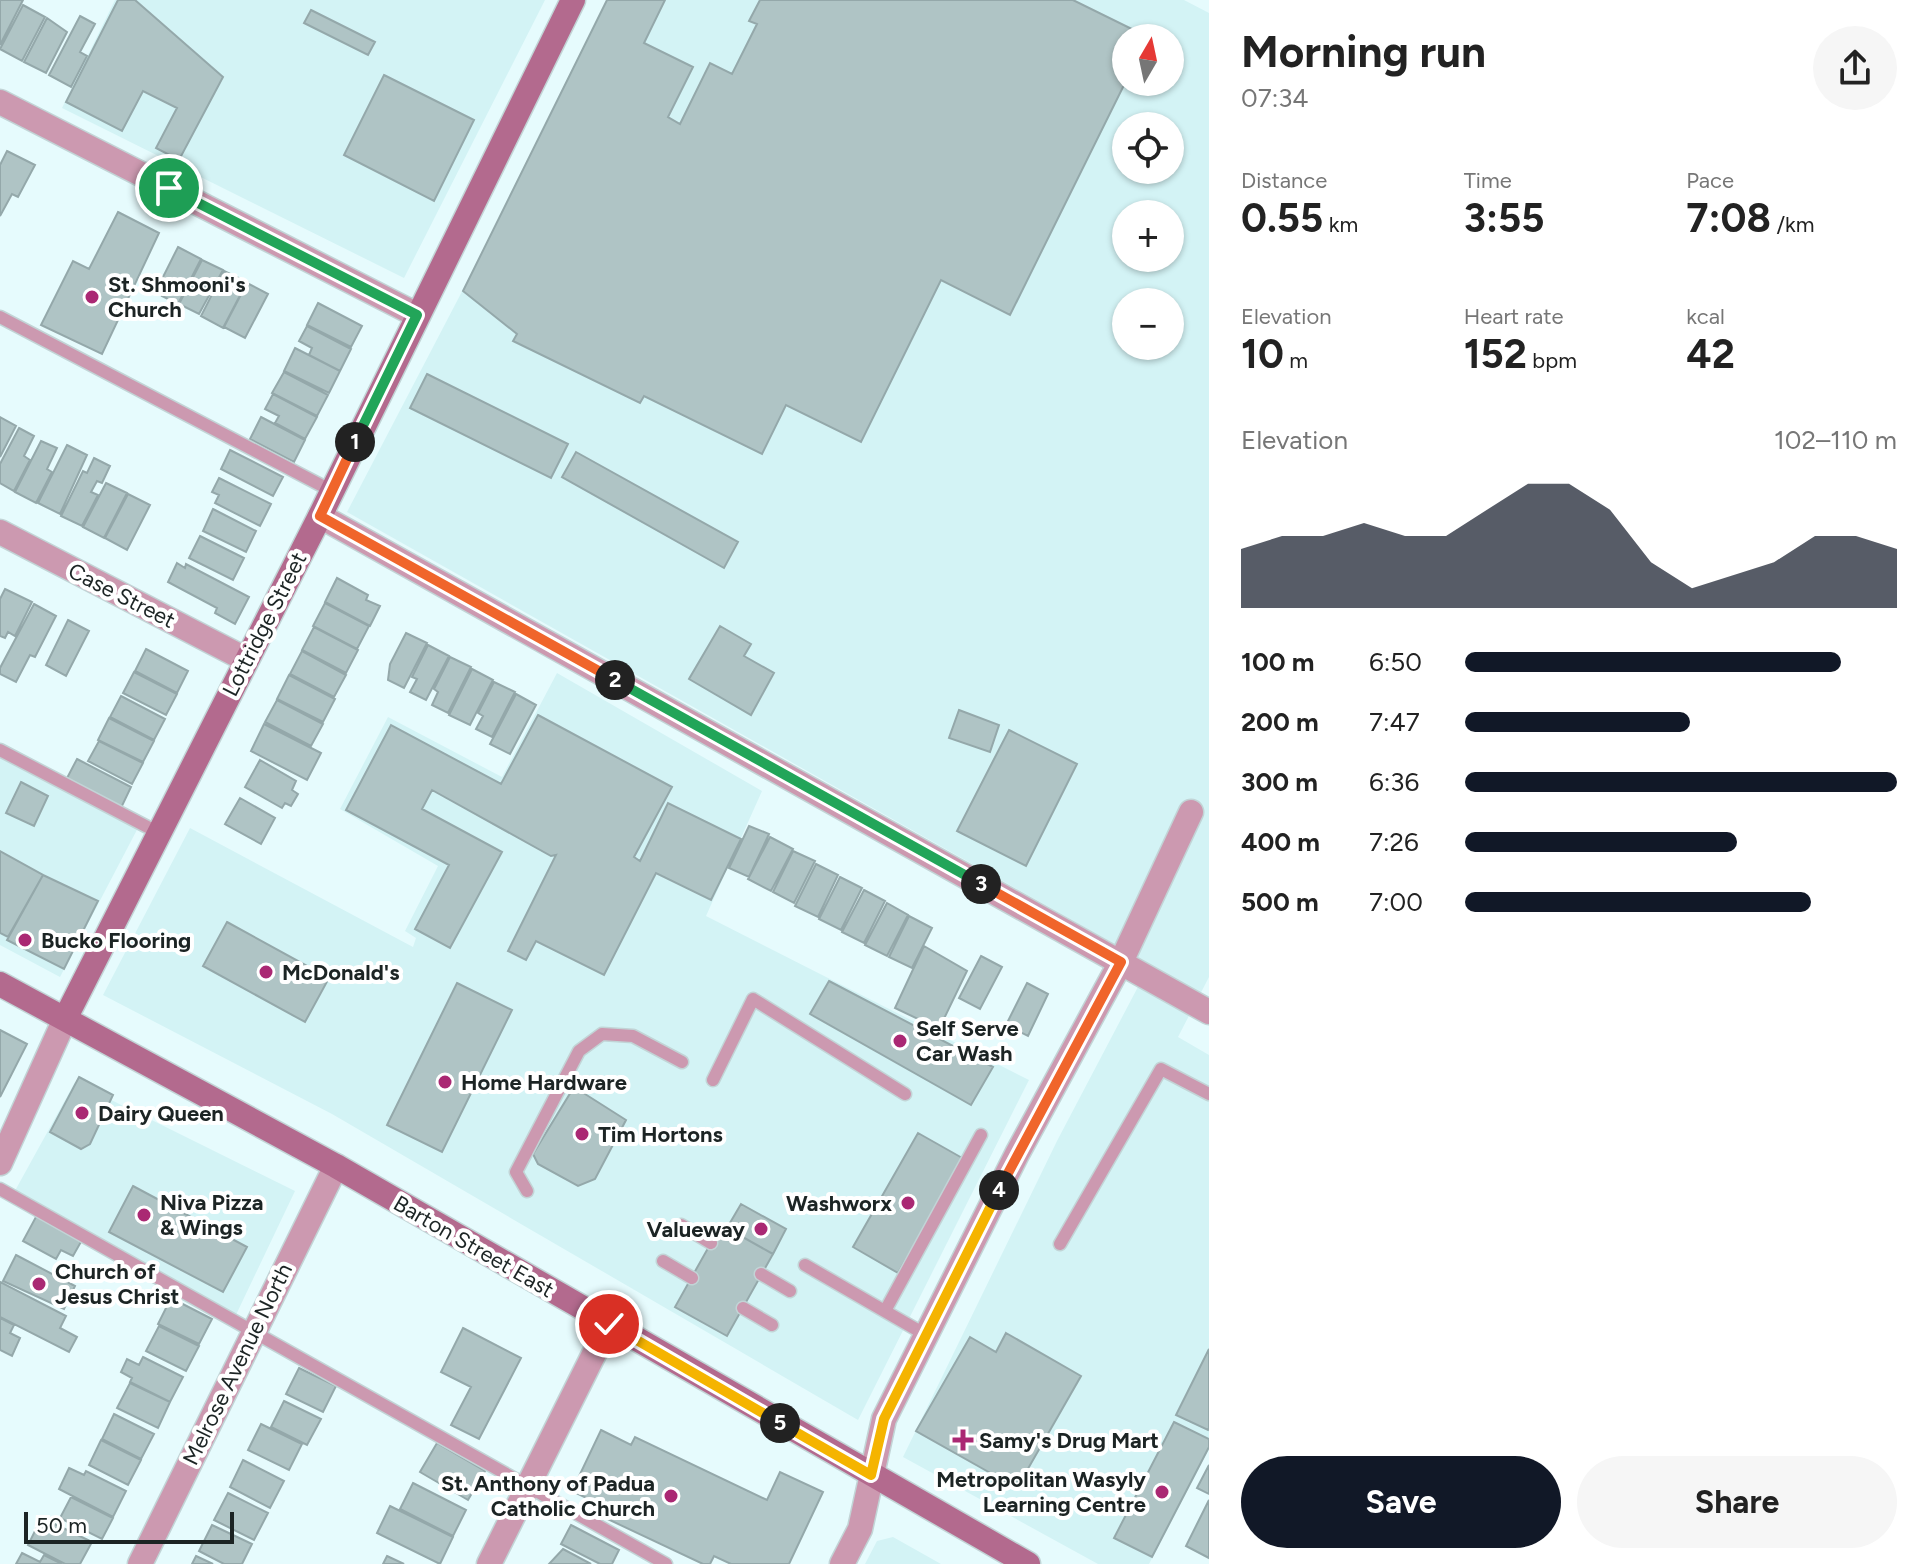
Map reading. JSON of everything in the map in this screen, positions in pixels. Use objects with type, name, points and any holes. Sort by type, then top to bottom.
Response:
[{"type":"main road","name":"Lottridge Street","points":[[65,1019],[320,516],[573,0]]},
{"type":"main road","name":"Barton Street East","points":[[0,984],[336,1166],[1028,1564]]},
{"type":"street","points":[[0,102],[417,315]]},
{"type":"street","points":[[320,516],[1209,1012]]},
{"type":"street","name":"Case Street","points":[[0,532],[245,659]]},
{"type":"street","points":[[842,1564],[860,1529],[884,1419],[1017,1154],[1121,962],[1191,812]]},
{"type":"street","name":"Lottridge Street","points":[[0,1163],[65,1019]]},
{"type":"street","name":"Melrose Avenue North","points":[[140,1564],[336,1166]]},
{"type":"street","points":[[489,1564],[609,1324]]},
{"type":"lane","points":[[0,317],[332,491]]},
{"type":"lane","points":[[0,750],[159,833]]},
{"type":"lane","points":[[713,1080],[753,999],[905,1094]]},
{"type":"lane","points":[[527,1191],[516,1172],[579,1051],[602,1034],[633,1036],[682,1062]]},
{"type":"lane","points":[[1060,1244],[1161,1069],[1209,1094]]},
{"type":"lane","points":[[885,1311],[981,1135]]},
{"type":"lane","points":[[0,1189],[666,1564]]},
{"type":"lane","points":[[681,1225],[711,1243]]},
{"type":"lane","points":[[663,1261],[692,1278]]},
{"type":"lane","points":[[805,1265],[926,1335]]},
{"type":"lane","points":[[761,1274],[790,1291]]},
{"type":"lane","points":[[743,1308],[772,1325]]},
{"type":"shaded area","points":[[115,0],[545,0],[404,278],[62,108]]},
{"type":"shaded area","points":[[614,0],[1184,0],[1209,13],[1209,977],[1178,1037],[1209,1055],[1209,1449],[1149,1564],[1098,1564],[903,1457],[1057,1141],[1150,964],[347,512]]},
{"type":"shaded area","points":[[557,673],[762,791],[706,916],[1029,1080],[858,1420],[332,1114],[103,995],[190,828],[413,947],[416,938],[405,931],[438,866],[340,809],[388,717],[502,777]]},
{"type":"shaded area","points":[[0,753],[140,824],[60,977],[0,945]]},
{"type":"shaded area","points":[[75,1082],[295,1191],[234,1319],[11,1198]]},
{"type":"shaded area","points":[[893,1537],[941,1564],[865,1564],[877,1541]]},
{"type":"building","points":[[0,0],[23,0],[0,45]]},
{"type":"building","points":[[118,0],[135,0],[223,77],[179,160],[156,148],[177,108],[143,91],[122,131],[66,102]]},
{"type":"building","points":[[607,0],[665,0],[644,43],[693,67],[668,117],[680,124],[710,63],[732,74],[757,24],[749,21],[760,0],[1073,0],[1122,24],[1112,24],[1112,96],[1119,96],[1010,315],[941,280],[861,442],[786,405],[762,454],[644,396],[640,403],[513,341],[517,334],[463,291]]},
{"type":"building","points":[[23,5],[45,17],[22,61],[0,49]]},
{"type":"building","points":[[311,10],[375,42],[368,55],[304,23]]},
{"type":"building","points":[[80,16],[95,24],[80,52],[87,56],[71,87],[49,75]]},
{"type":"building","points":[[47,18],[67,32],[46,73],[24,62]]},
{"type":"building","points":[[384,75],[474,120],[434,201],[344,155]]},
{"type":"building","points":[[7,151],[35,165],[18,197],[12,194],[0,216],[0,165]]},
{"type":"building","name":"St. Shmooni's Church","points":[[118,212],[159,233],[102,354],[41,325],[73,261],[89,269]]},
{"type":"building","points":[[178,247],[201,259],[178,304],[162,296],[168,284],[161,281]]},
{"type":"building","points":[[202,260],[223,270],[199,314],[179,304]]},
{"type":"building","points":[[224,271],[247,282],[223,328],[201,316]]},
{"type":"building","points":[[247,283],[268,294],[245,338],[224,327]]},
{"type":"building","points":[[318,303],[362,326],[351,347],[307,325]]},
{"type":"building","points":[[307,326],[351,349],[340,371],[309,355],[312,348],[299,341]]},
{"type":"building","points":[[295,348],[340,371],[329,393],[284,371]]},
{"type":"building","points":[[284,372],[328,395],[317,416],[272,393]]},
{"type":"building","points":[[427,374],[568,444],[551,478],[410,408]]},
{"type":"building","points":[[273,394],[317,417],[305,439],[275,423],[279,416],[265,409]]},
{"type":"building","points":[[0,417],[16,426],[0,457]]},
{"type":"building","points":[[261,417],[305,440],[294,462],[250,439]]},
{"type":"building","points":[[19,428],[34,436],[24,456],[30,460],[14,491],[0,483],[0,464]]},
{"type":"building","points":[[41,441],[57,448],[47,469],[52,472],[36,503],[15,492]]},
{"type":"building","points":[[67,445],[87,455],[60,514],[38,503]]},
{"type":"building","points":[[230,450],[283,477],[273,496],[221,469]]},
{"type":"building","points":[[576,452],[738,542],[724,568],[562,477]]},
{"type":"building","points":[[94,458],[110,466],[102,483],[97,481],[91,492],[98,495],[82,526],[61,516],[83,471],[87,473]]},
{"type":"building","points":[[219,478],[271,504],[260,526],[215,503],[219,495],[212,492]]},
{"type":"building","points":[[106,483],[127,493],[104,538],[83,527]]},
{"type":"building","points":[[128,494],[150,505],[127,550],[105,538]]},
{"type":"building","points":[[213,509],[256,531],[246,552],[203,531]]},
{"type":"building","points":[[200,536],[244,558],[233,580],[189,558]]},
{"type":"building","points":[[177,563],[185,568],[186,564],[249,597],[235,624],[215,613],[217,608],[168,582]]},
{"type":"building","points":[[337,578],[368,595],[366,600],[380,606],[370,626],[325,602]]},
{"type":"building","points":[[5,589],[32,602],[15,636],[8,632],[5,638],[0,636],[0,599]]},
{"type":"building","points":[[325,603],[369,626],[357,649],[313,626]]},
{"type":"building","points":[[34,604],[56,616],[35,657],[30,655],[16,682],[0,674],[0,668]]},
{"type":"building","points":[[68,620],[89,631],[66,676],[46,665]]},
{"type":"building","points":[[720,626],[751,644],[744,656],[774,673],[751,715],[689,679]]},
{"type":"building","points":[[314,627],[358,650],[346,673],[302,650]]},
{"type":"building","points":[[406,633],[427,643],[404,688],[388,680],[390,664]]},
{"type":"building","points":[[428,645],[449,656],[426,700],[410,692],[417,679],[412,677]]},
{"type":"building","points":[[146,649],[188,671],[177,693],[135,671]]},
{"type":"building","points":[[302,651],[346,675],[334,697],[290,674]]},
{"type":"building","points":[[450,657],[471,667],[448,713],[432,705],[438,692],[434,689]]},
{"type":"building","points":[[472,669],[493,680],[470,725],[449,715]]},
{"type":"building","points":[[134,672],[177,694],[166,715],[123,693]]},
{"type":"building","points":[[289,675],[335,699],[323,722],[277,699]]},
{"type":"building","points":[[494,682],[515,692],[492,737],[476,729],[483,716],[478,713]]},
{"type":"building","points":[[516,694],[536,705],[510,754],[490,744]]},
{"type":"building","points":[[121,696],[165,719],[154,740],[110,717]]},
{"type":"building","points":[[277,700],[323,724],[311,746],[265,722]]},
{"type":"building","points":[[959,710],[999,725],[990,752],[949,738]]},
{"type":"building","points":[[538,715],[672,787],[634,857],[640,861],[668,803],[741,839],[711,900],[656,873],[604,975],[536,941],[526,960],[508,951],[556,855],[551,856],[432,790],[422,809],[502,852],[450,948],[415,929],[449,865],[346,810],[391,725],[501,784]]},
{"type":"building","points":[[109,718],[154,741],[143,762],[98,740]]},
{"type":"building","points":[[264,724],[321,753],[307,780],[251,751]]},
{"type":"building","points":[[1009,730],[1077,764],[1026,866],[957,831]]},
{"type":"building","points":[[99,741],[143,763],[132,784],[88,761]]},
{"type":"building","points":[[77,759],[131,787],[121,808],[66,780]]},
{"type":"building","points":[[260,760],[296,781],[292,790],[298,794],[291,806],[285,803],[282,808],[245,787]]},
{"type":"building","points":[[21,782],[48,796],[34,826],[6,813]]},
{"type":"building","points":[[240,798],[275,818],[261,844],[225,824]]},
{"type":"building","points":[[749,826],[769,834],[749,877],[729,868]]},
{"type":"building","points":[[770,837],[793,849],[771,891],[748,879]]},
{"type":"building","points":[[0,851],[43,875],[8,937],[0,933]]},
{"type":"building","points":[[793,851],[815,861],[794,903],[773,892]]},
{"type":"building","points":[[816,864],[838,875],[818,917],[795,906]]},
{"type":"building","points":[[43,875],[98,901],[64,969],[7,940]]},
{"type":"building","points":[[840,877],[862,888],[841,930],[819,919]]},
{"type":"building","points":[[864,890],[885,901],[864,943],[842,932]]},
{"type":"building","points":[[887,903],[908,915],[887,956],[865,945]]},
{"type":"building","points":[[909,916],[932,928],[912,968],[889,957]]},
{"type":"building","name":"McDonald's","points":[[227,922],[329,978],[305,1022],[203,966]]},
{"type":"building","points":[[924,946],[967,971],[939,1029],[895,1008]]},
{"type":"building","points":[[981,956],[1002,967],[980,1009],[959,998]]},
{"type":"building","name":"Self Serve Car Wash","points":[[829,981],[993,1067],[971,1105],[810,1014]]},
{"type":"building","points":[[457,983],[512,1010],[442,1152],[387,1125]]},
{"type":"building","points":[[1027,983],[1048,994],[1028,1036],[1006,1025]]},
{"type":"building","points":[[0,1030],[27,1044],[0,1097]]},
{"type":"building","name":"Dairy Queen","points":[[79,1077],[113,1095],[90,1144],[81,1149],[50,1132]]},
{"type":"building","name":"Tim Hortons","points":[[574,1087],[626,1120],[595,1179],[578,1186],[538,1164],[533,1154]]},
{"type":"building","name":"Washworx","points":[[918,1133],[964,1159],[898,1273],[853,1247]]},
{"type":"building","points":[[133,1186],[247,1247],[223,1292],[109,1232]]},
{"type":"building","points":[[741,1204],[786,1229],[773,1254],[727,1228]]},
{"type":"building","points":[[37,1215],[82,1240],[73,1256],[61,1250],[56,1259],[23,1241]]},
{"type":"building","points":[[721,1225],[773,1254],[727,1336],[675,1307]]},
{"type":"building","name":"Church of Jesus Christ","points":[[16,1255],[75,1286],[64,1309],[3,1281]]},
{"type":"building","points":[[0,1282],[66,1316],[60,1328],[77,1337],[69,1352],[0,1317]]},
{"type":"building","points":[[171,1298],[212,1319],[199,1344],[158,1324]]},
{"type":"building","points":[[0,1318],[14,1325],[10,1333],[20,1338],[12,1356],[0,1350]]},
{"type":"building","points":[[159,1326],[199,1346],[186,1371],[146,1351]]},
{"type":"building","points":[[463,1328],[521,1358],[479,1439],[451,1425],[471,1387],[441,1372]]},
{"type":"building","points":[[1006,1333],[1081,1376],[1017,1488],[916,1431],[970,1337],[996,1352]]},
{"type":"building","points":[[1209,1349],[1209,1428],[1208,1430],[1176,1415]]},
{"type":"building","points":[[143,1357],[183,1377],[170,1402],[130,1382],[132,1378],[121,1372],[127,1359],[139,1365]]},
{"type":"building","points":[[299,1368],[336,1386],[323,1412],[286,1394]]},
{"type":"building","points":[[130,1383],[170,1402],[158,1428],[117,1408]]},
{"type":"building","points":[[284,1401],[321,1419],[307,1445],[271,1427]]},
{"type":"building","points":[[114,1414],[154,1434],[141,1459],[102,1439]]},
{"type":"building","name":"Metropolitan Wasyly Learning Centre","points":[[1174,1422],[1209,1439],[1209,1447],[1152,1557],[1114,1538]]},
{"type":"building","points":[[261,1424],[302,1444],[289,1470],[248,1450]]},
{"type":"building","name":"St. Anthony of Padua Catholic Church","points":[[601,1430],[631,1445],[635,1437],[767,1500],[780,1472],[823,1492],[789,1564],[731,1564],[714,1556],[710,1564],[703,1564],[597,1514],[601,1505],[572,1491]]},
{"type":"building","points":[[101,1440],[141,1460],[128,1485],[89,1465]]},
{"type":"building","points":[[437,1443],[485,1471],[468,1500],[420,1472]]},
{"type":"building","points":[[243,1460],[284,1481],[270,1508],[230,1487]]},
{"type":"building","points":[[1209,1465],[1209,1494],[1197,1488]]},
{"type":"building","points":[[69,1468],[84,1475],[86,1471],[126,1491],[113,1517],[59,1489]]},
{"type":"building","points":[[413,1483],[466,1510],[453,1536],[400,1509]]},
{"type":"building","points":[[228,1493],[268,1513],[254,1540],[214,1520]]},
{"type":"building","points":[[71,1497],[113,1518],[102,1539],[60,1518]]},
{"type":"building","points":[[1209,1500],[1209,1558],[1186,1546]]},
{"type":"building","points":[[390,1506],[453,1537],[440,1564],[377,1533]]},
{"type":"building","points":[[39,1523],[53,1529],[55,1524],[92,1542],[80,1564],[65,1564],[28,1545]]},
{"type":"building","points":[[212,1525],[252,1544],[242,1564],[224,1564],[199,1551]]},
{"type":"building","points":[[571,1525],[619,1550],[612,1564],[600,1564],[561,1544]]},
{"type":"building","points":[[563,1549],[591,1564],[549,1564]]},
{"type":"building","points":[[22,1553],[40,1562],[44,1555],[62,1564],[16,1564]]},
{"type":"building","points":[[196,1556],[213,1564],[192,1564]]},
{"type":"building","points":[[387,1556],[404,1564],[383,1564]]},
{"type":"place","name":"St. Shmooni's Church","points":[[92,297]]},
{"type":"place","name":"Bucko Flooring","points":[[25,940]]},
{"type":"place","name":"McDonald's","points":[[266,972]]},
{"type":"place","name":"Self Serve Car Wash","points":[[900,1041]]},
{"type":"place","name":"Home Hardware","points":[[445,1082]]},
{"type":"place","name":"Dairy Queen","points":[[82,1113]]},
{"type":"place","name":"Tim Hortons","points":[[582,1134]]},
{"type":"place","name":"Washworx","points":[[908,1203]]},
{"type":"place","name":"Niva Pizza & Wings","points":[[144,1215]]},
{"type":"place","name":"Valueway","points":[[761,1229]]},
{"type":"place","name":"Church of Jesus Christ","points":[[39,1284]]},
{"type":"place","name":"Samy's Drug Mart","points":[[963,1440]]},
{"type":"place","name":"Metropolitan Wasyly Learning Centre","points":[[1162,1492]]},
{"type":"place","name":"St. Anthony of Padua Catholic Church","points":[[671,1496]]},
{"type":"route","points":[[169,188],[417,315],[320,516],[1121,962],[1017,1154],[884,1419],[871,1475],[609,1324]]}]
